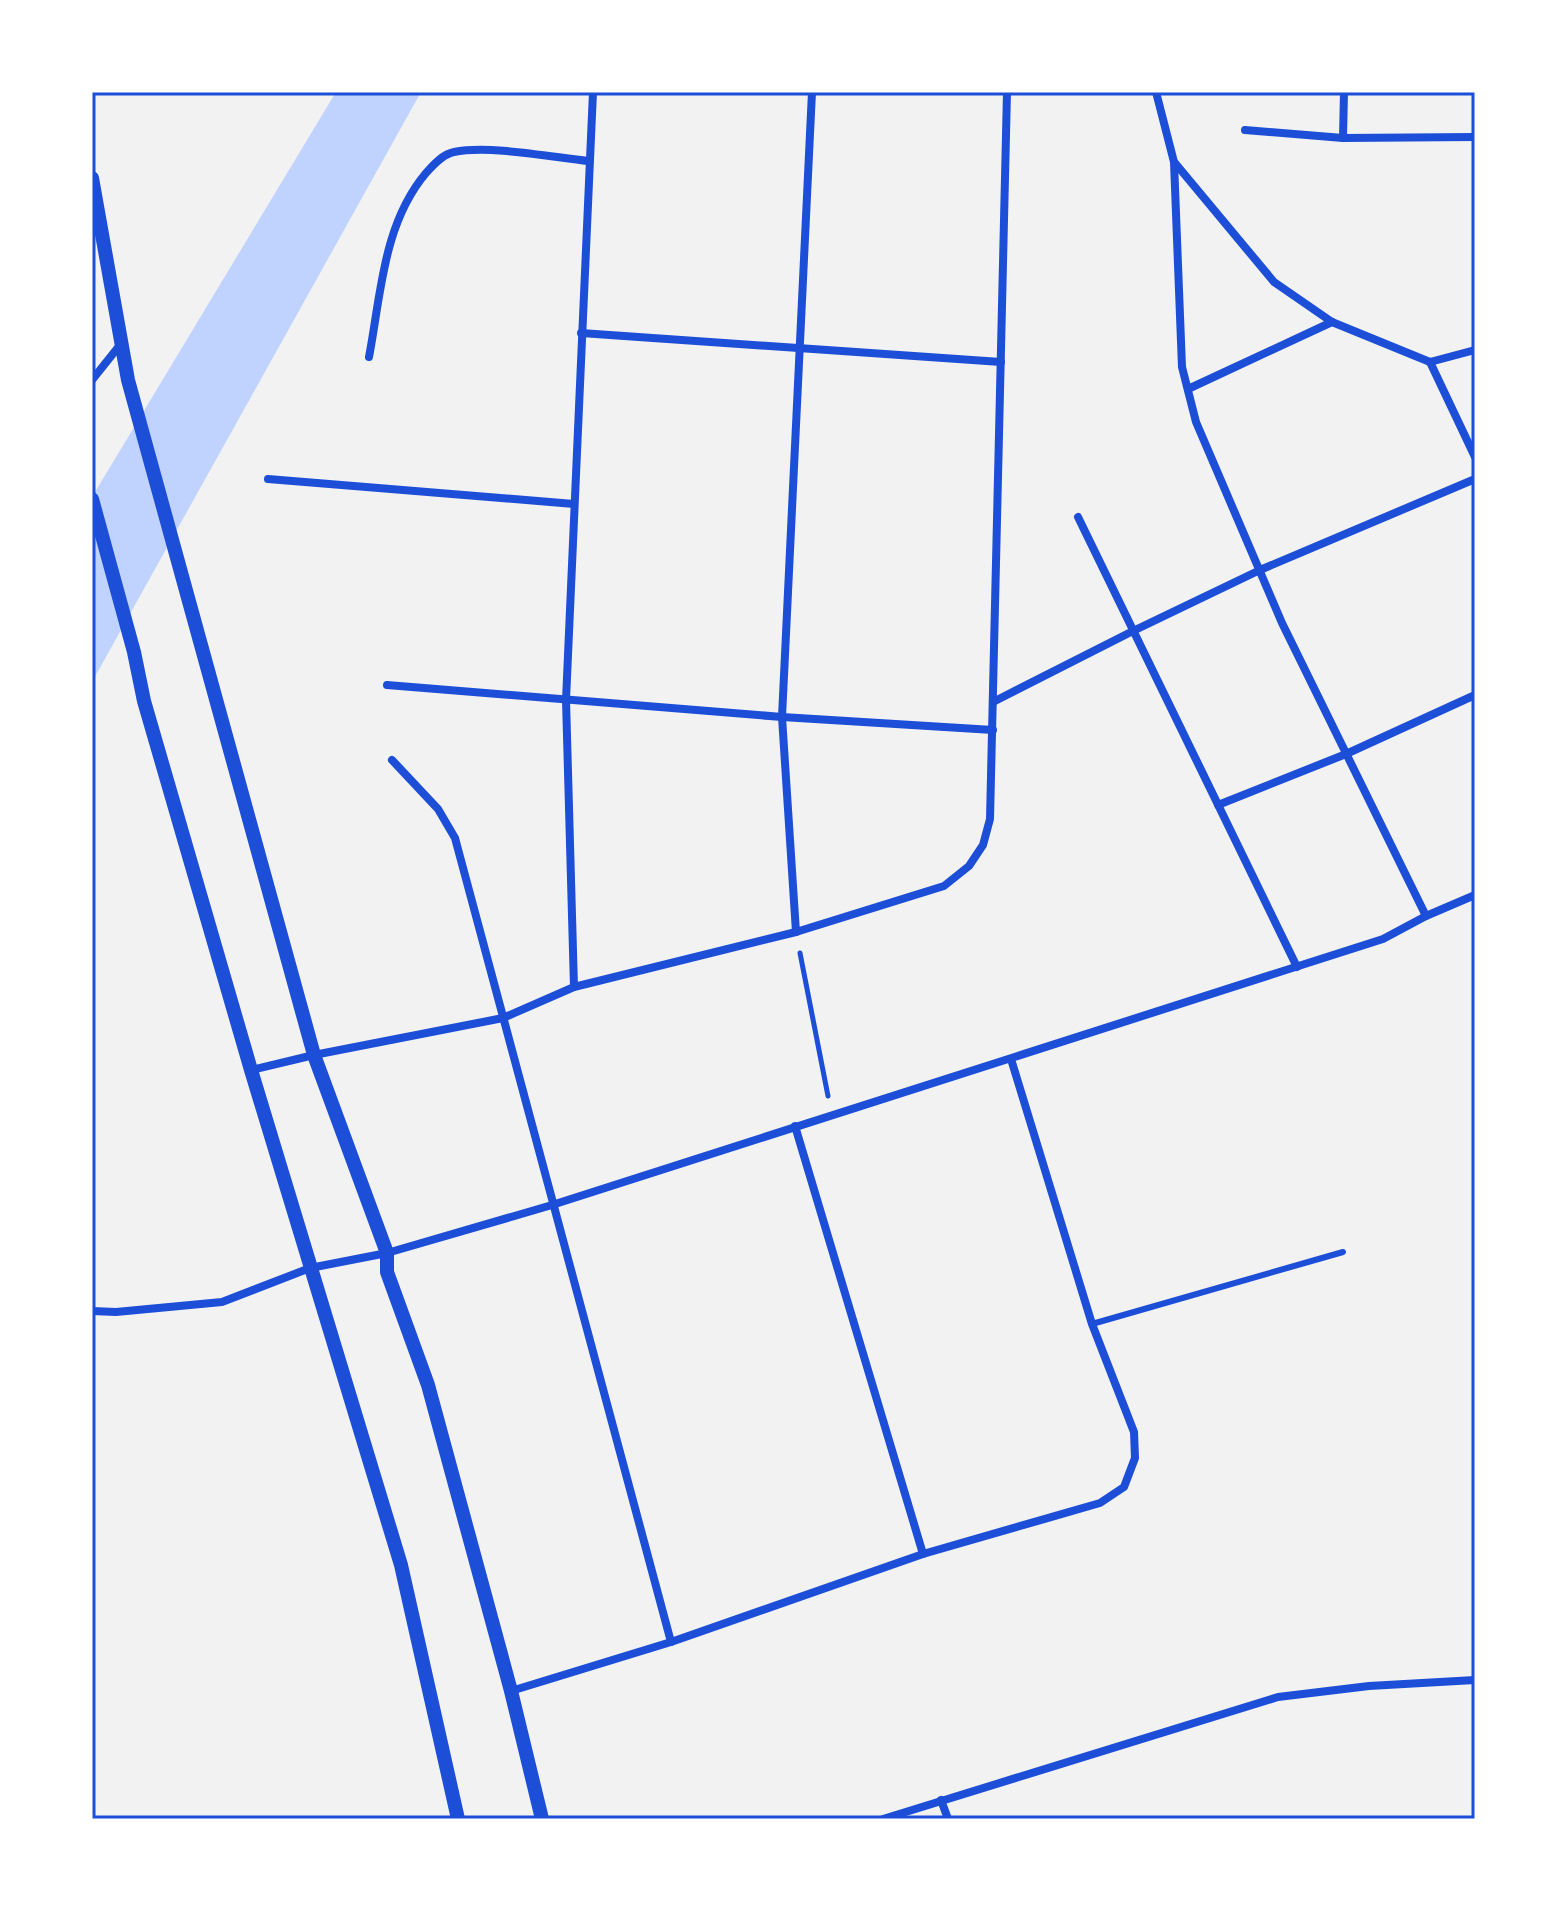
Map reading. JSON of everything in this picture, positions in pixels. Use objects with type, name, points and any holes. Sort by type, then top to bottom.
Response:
[{"type":"street","points":[[574,987],[566,700],[593,92]]},
{"type":"street","points":[[796,932],[782,717],[812,92]]},
{"type":"street","points":[[251,1070],[503,1018],[574,987],[796,932],[944,886],[969,866],[983,845],[990,819],[1007,92]]},
{"type":"street","points":[[1156,92],[1174,162],[1182,367],[1196,422],[1282,623],[1426,916]]},
{"type":"street","points":[[1343,138],[1344,92]]},
{"type":"street","points":[[1245,130],[1343,138],[1475,137]]},
{"type":"street","points":[[369,357],[392,231],[412,190],[433,165],[450,152],[472,150],[588,161]]},
{"type":"street","points":[[1174,162],[1274,282],[1332,322],[1430,362],[1475,350]]},
{"type":"street","points":[[92,178],[128,380],[314,1055],[387,1253],[387,1272],[428,1385],[511,1691],[542,1819]]},
{"type":"street","points":[[1188,389],[1332,322]]},
{"type":"street","points":[[581,333],[1001,362]]},
{"type":"street","points":[[92,380],[120,345]]},
{"type":"street","points":[[1430,362],[1475,457]]},
{"type":"street","points":[[268,479],[574,504]]},
{"type":"street","points":[[993,702],[1260,570],[1475,479]]},
{"type":"street","points":[[92,499],[134,652],[144,701],[251,1070],[401,1565],[458,1819]]},
{"type":"street","points":[[1078,517],[1297,967]]},
{"type":"street","points":[[387,685],[782,717],[993,730]]},
{"type":"street","points":[[1218,805],[1346,754],[1475,695]]},
{"type":"street","points":[[392,760],[438,809],[455,838],[671,1642]]},
{"type":"street","points":[[92,1311],[116,1312],[222,1302],[310,1268],[387,1253],[552,1205],[1383,939],[1475,895]]},
{"type":"street","points":[[511,1691],[671,1642],[923,1554],[1100,1503],[1124,1487],[1135,1458],[1134,1432],[1092,1324],[1011,1059]]},
{"type":"street","points":[[795,1126],[923,1554]]},
{"type":"street","points":[[883,1819],[1278,1697],[1369,1686],[1475,1680]]},
{"type":"street","points":[[941,1800],[948,1819]]},
{"type":"lane","points":[[1092,1324],[1343,1252]]},
{"type":"path","points":[[796,932],[832,1117]]},
{"type":"water","points":[[336,92],[421,92],[92,682],[92,497]]}]
